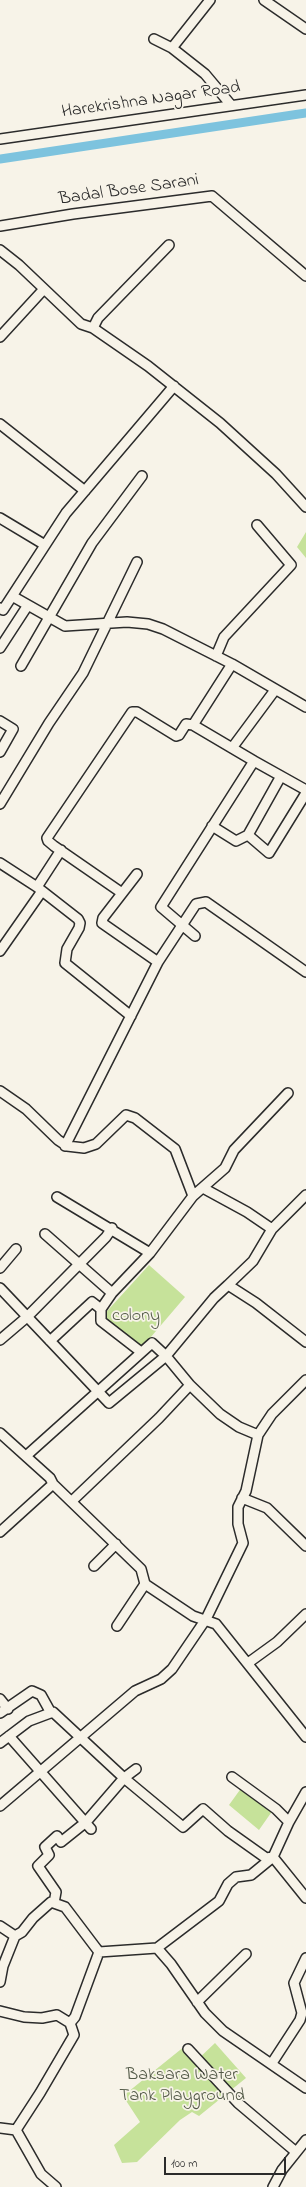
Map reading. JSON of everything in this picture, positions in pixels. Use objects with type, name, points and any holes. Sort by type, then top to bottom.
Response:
[{"type":"street","points":[[172,48],[210,0]]},
{"type":"street","points":[[264,0],[306,29]]},
{"type":"street","points":[[154,39],[172,48],[205,74],[231,105]]},
{"type":"street","name":"Harekrishna Nagar Road","points":[[0,139],[306,95]]},
{"type":"street","name":"Badal Bose Sarani","points":[[0,226],[73,214],[212,196],[306,276]]},
{"type":"street","points":[[93,328],[98,318],[169,245]]},
{"type":"street","points":[[0,250],[20,265],[81,324],[93,328],[148,366],[220,423],[276,474],[306,507]]},
{"type":"street","points":[[0,337],[44,289]]},
{"type":"street","points":[[0,608],[3,610],[66,513],[174,386]]},
{"type":"street","points":[[0,424],[85,491]]},
{"type":"street","points":[[21,666],[92,543],[142,476]]},
{"type":"street","points":[[0,518],[45,545]]},
{"type":"street","points":[[216,656],[224,637],[291,565],[257,525]]},
{"type":"street","points":[[0,804],[49,723],[83,673],[137,562]]},
{"type":"street","points":[[12,596],[65,626],[127,622],[156,627],[232,664],[306,707]]},
{"type":"street","points":[[0,648],[28,605]]},
{"type":"street","points":[[193,725],[232,664]]},
{"type":"street","points":[[232,748],[275,690]]},
{"type":"street","points":[[122,893],[48,841],[47,838],[130,714],[137,712],[176,736],[179,735],[186,724],[193,725],[306,790]]},
{"type":"street","points":[[0,721],[13,729],[0,752]]},
{"type":"street","points":[[195,936],[161,907],[254,761]]},
{"type":"street","points":[[212,826],[236,841],[248,835],[281,776]]},
{"type":"street","points":[[248,835],[269,853],[306,793]]},
{"type":"street","points":[[0,950],[39,889],[61,850]]},
{"type":"street","points":[[0,863],[39,889],[80,923],[66,949],[65,958],[67,966],[131,1016]]},
{"type":"street","points":[[138,874],[103,918],[102,922],[158,962]]},
{"type":"street","points":[[65,1146],[158,962],[196,904],[206,902],[306,972]]},
{"type":"street","points":[[0,1091],[26,1109],[65,1146],[84,1148],[96,1144],[126,1114],[135,1118],[175,1149],[193,1196]]},
{"type":"street","points":[[141,1352],[101,1321],[101,1309],[112,1293],[150,1253],[193,1196],[225,1168],[234,1150],[288,1093]]},
{"type":"street","points":[[203,1188],[247,1212],[272,1229]]},
{"type":"street","points":[[0,1288],[109,1403],[166,1356],[214,1298],[253,1261],[272,1229],[306,1195]]},
{"type":"street","points":[[57,1197],[112,1228],[150,1253]]},
{"type":"street","points":[[0,1340],[27,1317],[79,1265],[106,1237],[112,1228]]},
{"type":"street","points":[[45,1234],[112,1293]]},
{"type":"street","points":[[0,1268],[16,1249]]},
{"type":"street","points":[[228,1285],[256,1303],[306,1342]]},
{"type":"street","points":[[50,1341],[92,1302],[101,1309]]},
{"type":"street","points":[[26,1456],[152,1343],[166,1356],[190,1385],[220,1414],[239,1427],[258,1435]]},
{"type":"street","points":[[0,1806],[135,1691],[161,1679],[172,1669],[206,1619],[243,1543],[238,1524],[238,1507],[246,1491],[258,1435],[272,1414],[306,1380]]},
{"type":"street","points":[[72,1501],[159,1418],[190,1385]]},
{"type":"street","points":[[0,1433],[50,1478],[53,1484],[141,1569],[145,1584],[193,1616],[206,1619],[216,1624],[306,1737]]},
{"type":"street","points":[[0,1532],[53,1484]]},
{"type":"street","points":[[242,1498],[267,1508],[306,1546]]},
{"type":"street","points":[[94,1566],[116,1544]]},
{"type":"street","points":[[117,1626],[145,1584]]},
{"type":"street","points":[[248,1663],[277,1642],[306,1614]]},
{"type":"street","points":[[0,1699],[4,1711],[32,1691],[41,1695],[51,1713]]},
{"type":"street","points":[[0,1743],[29,1721],[53,1712],[124,1778],[183,1827],[203,1810],[228,1831],[266,1858],[273,1857]]},
{"type":"street","points":[[9,1736],[42,1771],[88,1825]]},
{"type":"street","points":[[54,1903],[56,1892],[38,1866],[49,1855],[45,1847],[57,1836],[61,1842],[88,1825],[124,1778],[136,1769]]},
{"type":"street","points":[[232,1777],[276,1808],[289,1822]]},
{"type":"street","points":[[99,1952],[157,1948],[219,1901],[228,1884],[236,1877],[251,1875],[273,1857],[289,1822],[306,1792]]},
{"type":"street","points":[[273,1857],[304,1894]]},
{"type":"street","points":[[0,1982],[2,1966],[15,1936],[22,1932],[33,1918],[51,1902],[66,1907],[99,1952]]},
{"type":"street","points":[[0,1926],[15,1936]]},
{"type":"street","points":[[157,1948],[198,2002],[223,2031],[272,2063],[306,2088]]},
{"type":"street","points":[[70,2023],[75,2017],[99,1952]]},
{"type":"street","points":[[198,2002],[246,1954]]},
{"type":"street","points":[[272,2063],[300,2020],[302,2013],[294,1983],[306,1958]]},
{"type":"street","points":[[0,2011],[24,2017],[42,2018],[57,2015],[70,2023],[74,2035],[40,2093],[16,2130]]},
{"type":"street","points":[[188,2049],[238,2103],[296,2152]]},
{"type":"street","points":[[0,2128],[16,2130]]},
{"type":"street","points":[[16,2130],[41,2174],[56,2187]]},
{"type":"street","points":[[273,2187],[282,2170],[306,2140]]},
{"type":"green space","points":[[306,532],[306,558],[297,547]]},
{"type":"green space","name":"colony","points":[[149,1265],[185,1297],[139,1351],[99,1320]]},
{"type":"green space","points":[[242,1787],[273,1810],[259,1830],[229,1805]]},
{"type":"green space","name":"Baksara Water Tank Playground","points":[[215,2043],[246,2078],[199,2116],[192,2112],[180,2120],[137,2162],[122,2163],[114,2145],[140,2122],[123,2096],[185,2046],[196,2061]]},
{"type":"waterway","points":[[0,159],[306,113]]}]
